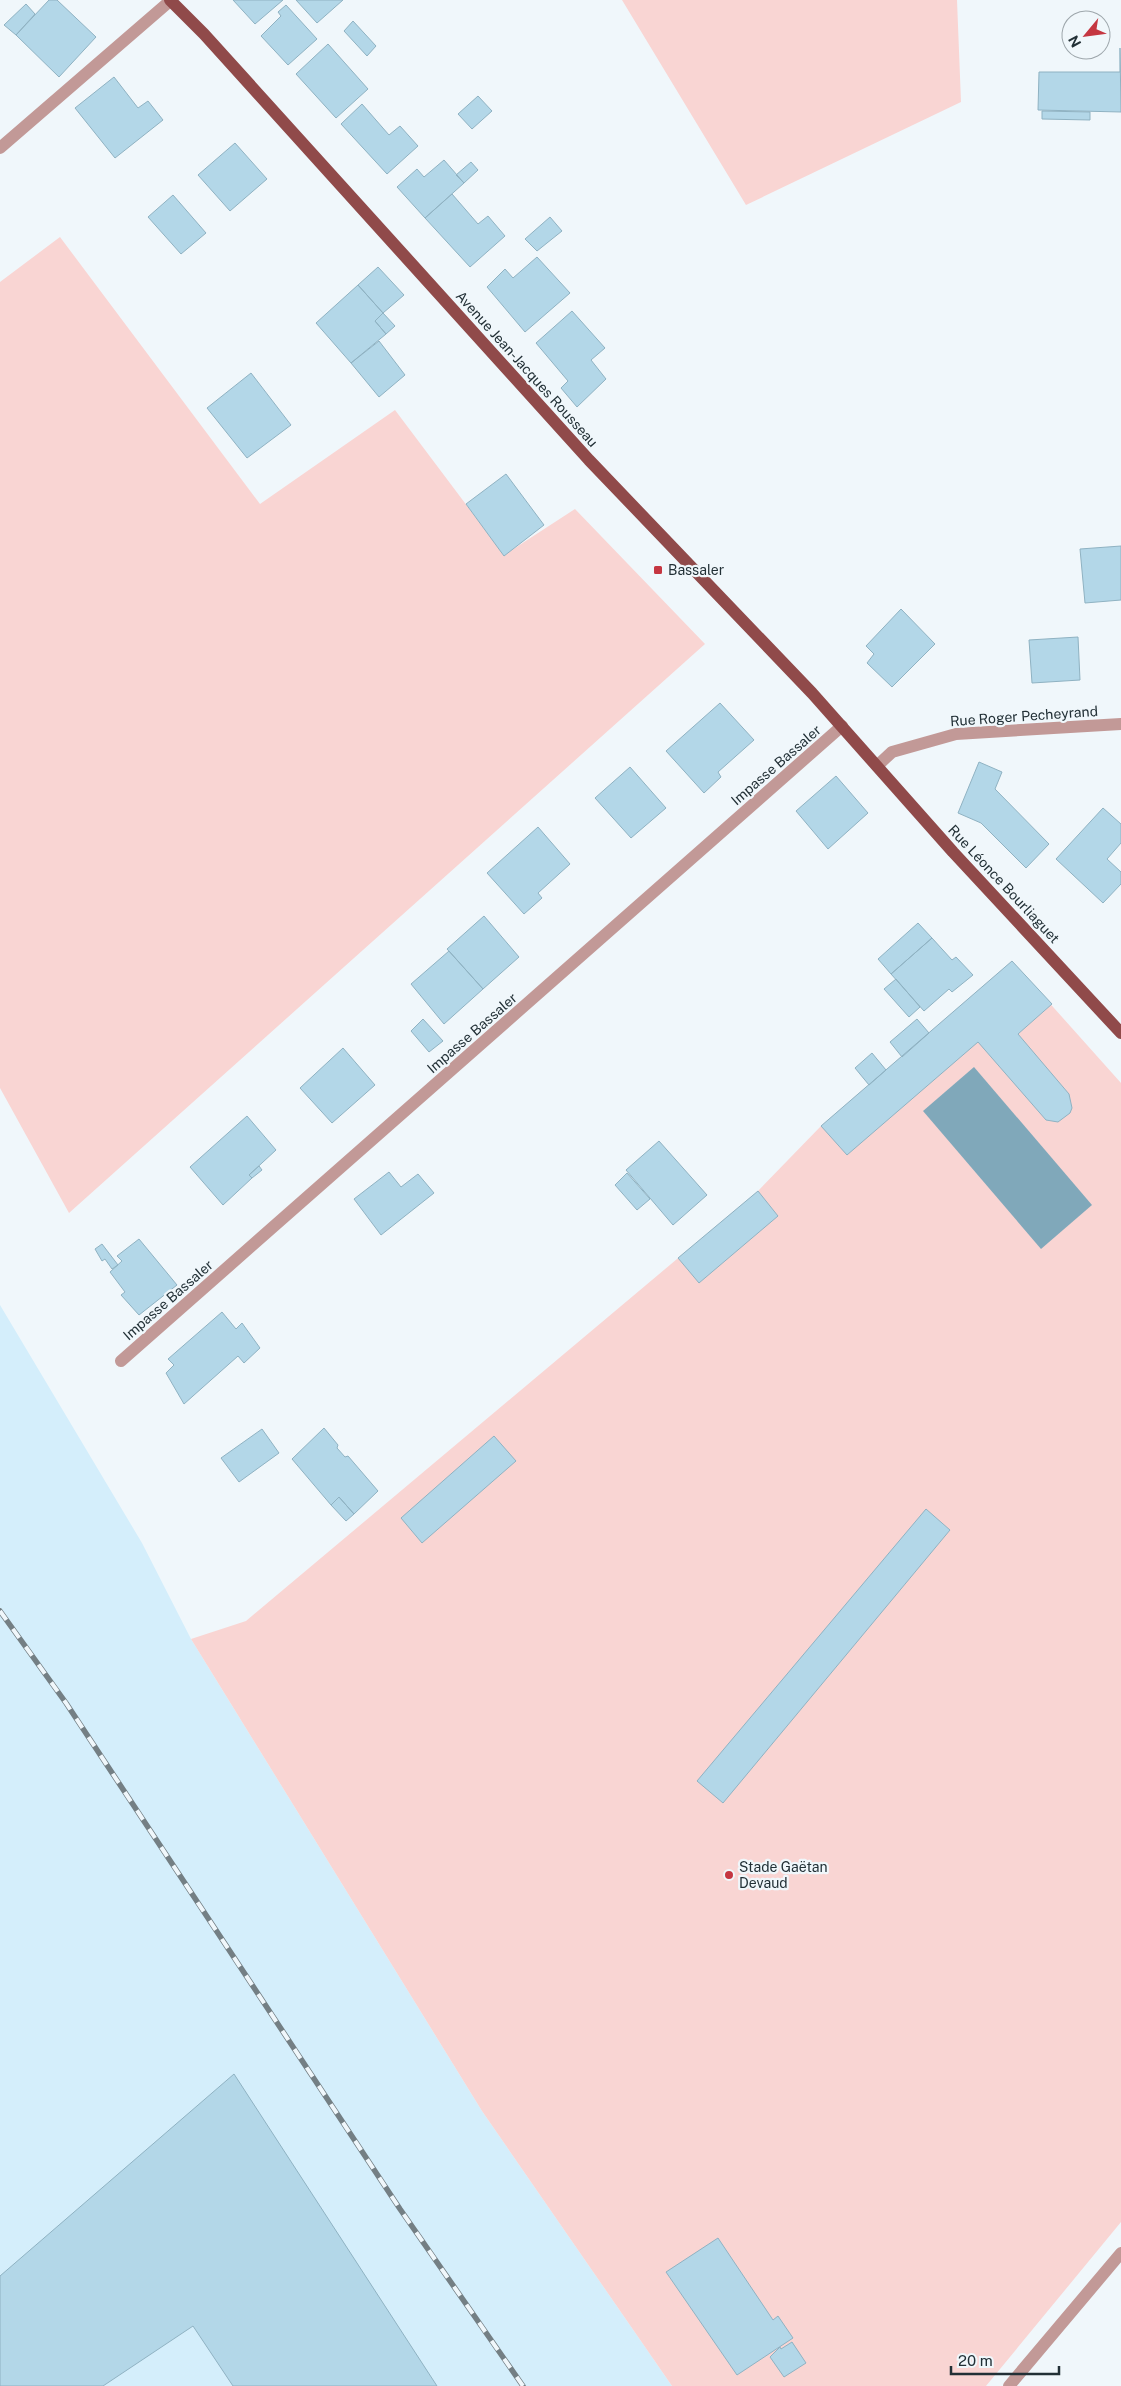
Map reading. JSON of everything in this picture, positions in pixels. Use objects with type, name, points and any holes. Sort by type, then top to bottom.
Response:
[{"type":"main road","name":"Avenue Jean-Jacques Rousseau","points":[[170,0],[204,34],[589,460],[866,753]]},
{"type":"main road","name":"Rue Léonce Bourliaguet","points":[[866,753],[1121,1032]]},
{"type":"street","points":[[0,148],[170,0]]},
{"type":"street","name":"Rue Roger Pecheyrand","points":[[877,766],[892,752],[956,734],[1121,724]]},
{"type":"street","name":"Impasse Bassaler","points":[[121,1361],[842,726]]},
{"type":"street","points":[[1009,2386],[1121,2253]]},
{"type":"shaded area","points":[[622,0],[957,0],[961,102],[746,205]]},
{"type":"shaded area","points":[[60,237],[260,504],[395,410],[504,555],[575,509],[705,644],[69,1213],[0,1088],[0,282]]},
{"type":"shaded area","name":"Stade Gaëtan Devaud","points":[[1012,961],[1121,1083],[1121,2222],[986,2386],[672,2386],[482,2111],[191,1639],[246,1621],[758,1191],[821,1126]]},
{"type":"shaded area","points":[[974,1067],[1092,1205],[1041,1249],[923,1111]]},
{"type":"shaded area","points":[[0,1305],[142,1543],[191,1639],[482,2111],[672,2386],[0,2386]]},
{"type":"building","points":[[49,0],[57,0],[96,37],[59,77],[16,35]]},
{"type":"building","points":[[233,0],[283,0],[255,24]]},
{"type":"building","points":[[296,0],[343,0],[317,23]]},
{"type":"building","points":[[26,4],[35,14],[16,35],[4,25]]},
{"type":"building","points":[[286,5],[317,39],[288,65],[261,36],[281,16],[278,12]]},
{"type":"building","points":[[353,21],[376,46],[367,56],[344,31]]},
{"type":"building","points":[[328,44],[368,89],[336,118],[296,74]]},
{"type":"building","points":[[1120,48],[1121,112],[1038,110],[1039,72],[1120,72]]},
{"type":"building","points":[[114,77],[138,108],[148,101],[163,120],[115,158],[75,108]]},
{"type":"building","points":[[478,96],[492,111],[472,129],[458,114]]},
{"type":"building","points":[[362,104],[389,135],[400,126],[418,146],[387,174],[341,124]]},
{"type":"building","points":[[1042,111],[1090,112],[1090,120],[1042,119]]},
{"type":"building","points":[[235,143],[267,179],[230,211],[198,175]]},
{"type":"building","points":[[444,160],[464,183],[425,218],[397,187],[417,169],[424,177]]},
{"type":"building","points":[[471,162],[478,170],[464,183],[456,175]]},
{"type":"building","points":[[452,194],[478,224],[488,216],[505,236],[470,267],[425,218]]},
{"type":"building","points":[[173,195],[206,233],[181,254],[148,217]]},
{"type":"building","points":[[550,217],[562,231],[537,251],[525,239]]},
{"type":"building","points":[[537,257],[570,293],[525,332],[487,287],[505,269],[513,278]]},
{"type":"building","points":[[378,267],[404,295],[383,313],[358,285]]},
{"type":"building","points":[[358,285],[383,313],[375,321],[386,334],[351,363],[316,323]]},
{"type":"building","points":[[572,311],[605,348],[591,360],[606,379],[577,407],[561,388],[568,381],[536,343]]},
{"type":"building","points":[[383,313],[395,326],[386,334],[375,321]]},
{"type":"building","points":[[379,341],[405,375],[379,397],[351,363]]},
{"type":"building","points":[[251,373],[291,425],[247,458],[207,408]]},
{"type":"building","points":[[506,474],[544,525],[504,556],[466,504]]},
{"type":"building","points":[[1121,546],[1121,600],[1085,603],[1080,549]]},
{"type":"building","points":[[901,609],[935,644],[892,687],[867,663],[874,654],[866,646]]},
{"type":"building","points":[[1078,637],[1080,680],[1032,683],[1029,640]]},
{"type":"building","points":[[720,703],[754,740],[718,772],[721,777],[704,793],[666,751]]},
{"type":"building","points":[[979,762],[1002,772],[995,789],[1049,844],[1026,868],[981,823],[958,813]]},
{"type":"building","points":[[630,767],[666,808],[631,838],[595,798]]},
{"type":"building","points":[[836,776],[868,813],[828,849],[796,811]]},
{"type":"building","points":[[1103,808],[1121,824],[1121,843],[1107,859],[1121,872],[1121,884],[1103,903],[1056,859]]},
{"type":"building","points":[[538,827],[570,864],[538,893],[542,898],[524,914],[487,873]]},
{"type":"building","points":[[484,916],[519,957],[483,989],[447,949]]},
{"type":"building","points":[[918,923],[932,938],[891,974],[878,959]]},
{"type":"building","points":[[932,938],[952,960],[956,957],[973,975],[952,992],[949,989],[924,1011],[891,974]]},
{"type":"building","points":[[449,951],[483,989],[444,1024],[411,984]]},
{"type":"building","points":[[1012,961],[1052,1004],[1018,1034],[1069,1094],[1072,1108],[1070,1113],[1058,1122],[1046,1120],[978,1042],[847,1155],[821,1126]]},
{"type":"building","points":[[896,979],[920,1007],[909,1017],[884,989]]},
{"type":"building","points":[[423,1019],[443,1041],[429,1052],[411,1031]]},
{"type":"building","points":[[917,1019],[929,1033],[902,1057],[890,1042]]},
{"type":"building","points":[[343,1048],[375,1085],[332,1123],[300,1088]]},
{"type":"building","points":[[872,1053],[886,1070],[869,1085],[855,1068]]},
{"type":"building","points":[[247,1116],[276,1150],[249,1175],[252,1178],[223,1205],[190,1167]]},
{"type":"building","points":[[659,1141],[707,1195],[673,1225],[626,1170]]},
{"type":"building","points":[[259,1166],[262,1170],[252,1178],[249,1175]]},
{"type":"building","points":[[389,1172],[401,1187],[418,1174],[434,1193],[381,1235],[354,1199]]},
{"type":"building","points":[[627,1173],[650,1199],[637,1210],[615,1185]]},
{"type":"building","points":[[758,1191],[778,1216],[699,1283],[678,1258]]},
{"type":"building","points":[[139,1239],[177,1285],[139,1315],[121,1295],[125,1292],[110,1272],[122,1261],[117,1256]]},
{"type":"building","points":[[102,1244],[118,1265],[112,1269],[105,1259],[102,1261],[95,1249]]},
{"type":"building","points":[[222,1312],[236,1329],[242,1323],[260,1348],[244,1363],[238,1356],[184,1404],[166,1373],[174,1365],[168,1359]]},
{"type":"building","points":[[324,1428],[338,1445],[337,1448],[345,1457],[348,1456],[378,1491],[354,1514],[339,1497],[331,1505],[292,1459]]},
{"type":"building","points":[[262,1429],[279,1453],[239,1482],[221,1458]]},
{"type":"building","points":[[494,1436],[516,1461],[422,1543],[401,1518]]},
{"type":"building","points":[[339,1497],[354,1514],[346,1521],[331,1505]]},
{"type":"building","points":[[926,1509],[950,1530],[723,1803],[697,1781]]},
{"type":"building","points":[[234,2074],[437,2386],[233,2386],[193,2326],[103,2386],[0,2386],[0,2276]]},
{"type":"building","points":[[718,2238],[773,2320],[778,2316],[793,2338],[737,2375],[666,2272]]},
{"type":"building","points":[[792,2342],[806,2363],[784,2377],[770,2357],[780,2347],[781,2349]]},
{"type":"railway","points":[[0,1611],[66,1703],[400,2209],[523,2386]]},
{"type":"place","name":"Bassaler","points":[[658,570]]},
{"type":"place","name":"Stade Gaëtan Devaud","points":[[729,1875]]}]
